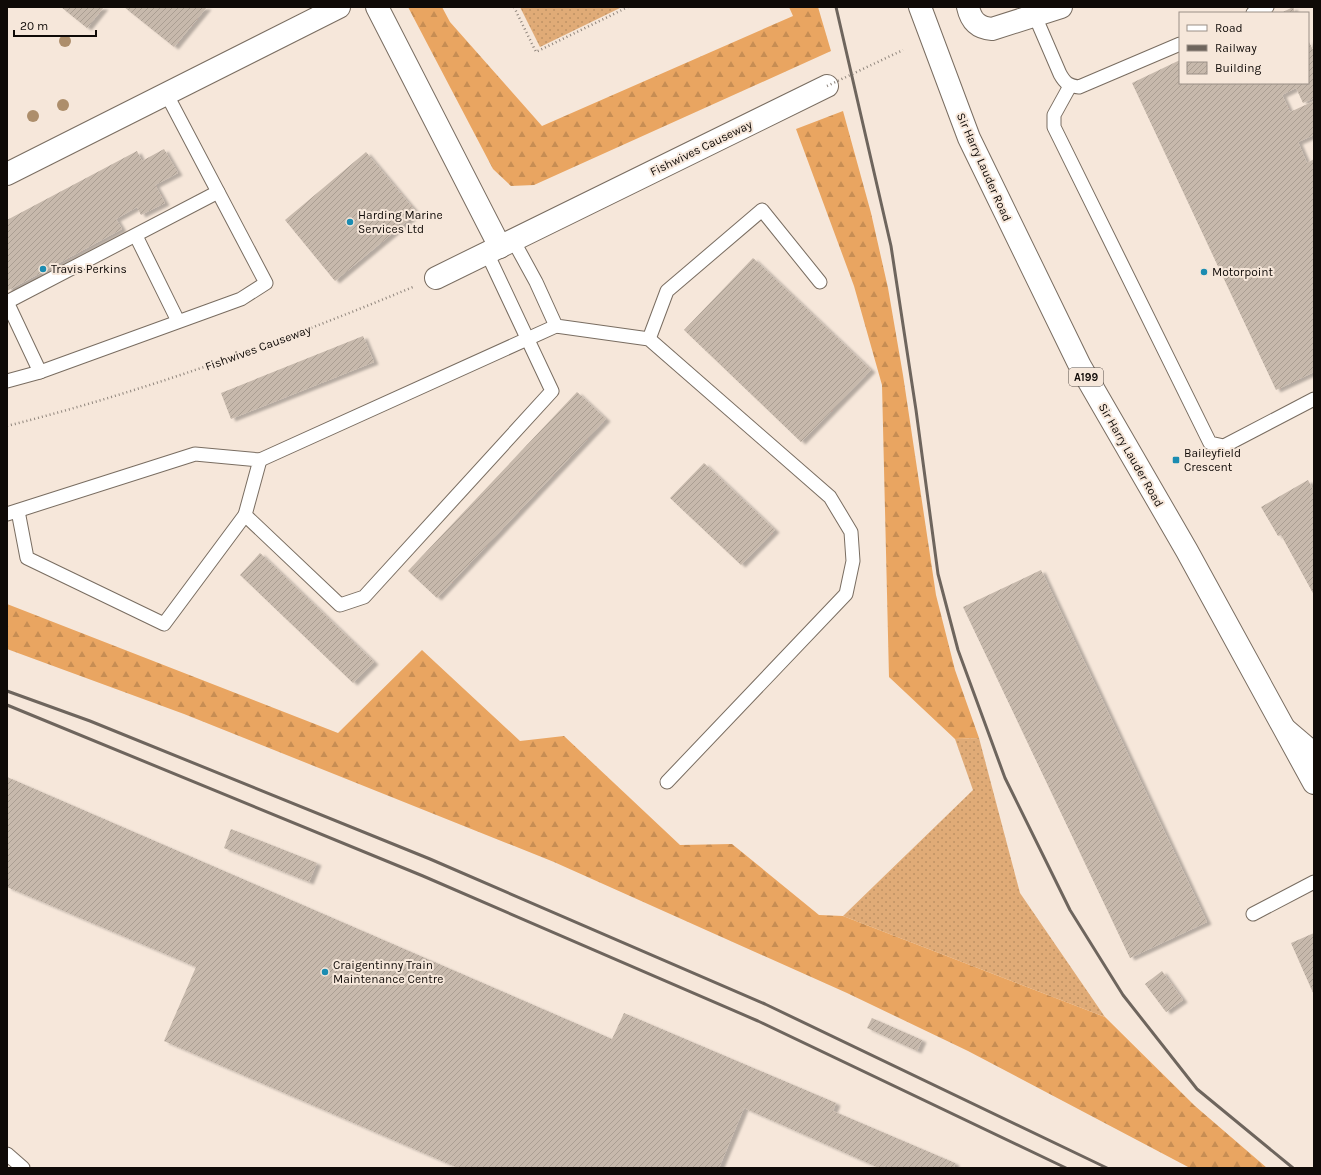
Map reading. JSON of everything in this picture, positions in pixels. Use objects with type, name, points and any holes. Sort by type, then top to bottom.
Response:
[{"type":"street","points":[[9,170],[167,95],[339,7]]},
{"type":"street","points":[[377,7],[500,246]]},
{"type":"street","name":"Sir Harry Lauder Road","points":[[920,7],[969,138],[1080,366],[1187,551],[1314,783]]},
{"type":"street","points":[[968,7],[974,22],[982,28],[992,29],[1061,7]]},
{"type":"street","name":"Fishwives Causeway","points":[[436,278],[827,86]]},
{"type":"street","points":[[1286,730],[1314,754]]},
{"type":"lane","points":[[1255,12],[1267,7]]},
{"type":"lane","points":[[1035,16],[1063,81],[1070,86],[1079,87],[1179,44]]},
{"type":"lane","points":[[1070,86],[1054,115],[1054,127],[1210,443],[1224,446],[1314,399]]},
{"type":"lane","points":[[7,381],[40,372],[241,299],[266,283],[167,95]]},
{"type":"lane","points":[[40,372],[7,302],[218,192]]},
{"type":"lane","points":[[649,339],[667,291],[762,210],[820,282]]},
{"type":"lane","points":[[136,236],[178,322]]},
{"type":"lane","points":[[500,246],[536,282],[556,326]]},
{"type":"lane","points":[[245,515],[340,605],[364,597],[552,391],[528,340],[500,246]]},
{"type":"lane","points":[[260,460],[245,515],[164,624],[27,558],[13,513],[195,454],[260,460],[528,340],[556,326],[649,339],[830,497],[851,532],[853,561],[846,594],[667,782]]},
{"type":"lane","points":[[1253,914],[1314,882]]},
{"type":"lane","points":[[7,1154],[23,1168]]},
{"type":"path","points":[[514,7],[536,52],[628,7]]},
{"type":"path","points":[[827,86],[903,50]]},
{"type":"path","name":"Fishwives Causeway","points":[[7,426],[114,397],[224,361],[328,323],[436,278]]},
{"type":"shaded area","points":[[520,7],[622,7],[540,47]]},
{"type":"shaded area","points":[[979,738],[1020,893],[1105,1017],[843,916],[973,790],[955,739]]},
{"type":"green space","points":[[408,7],[442,7],[450,22],[542,126],[793,16],[789,7],[818,7],[831,51],[534,185],[511,186],[493,169]]},
{"type":"green space","points":[[843,111],[871,213],[888,288],[903,375],[936,595],[955,670],[979,738],[955,739],[889,677],[882,385],[854,286],[796,129]]},
{"type":"green space","points":[[7,604],[338,733],[422,650],[520,741],[564,736],[680,845],[732,844],[819,915],[843,916],[1105,1017],[1195,1106],[1267,1168],[1190,1168],[968,1051],[847,993],[554,862],[184,714],[7,649]]},
{"type":"building","points":[[61,7],[104,7],[87,28]]},
{"type":"building","points":[[124,7],[207,7],[174,47]]},
{"type":"building","points":[[1293,7],[1295,12],[1283,12]]},
{"type":"building","points":[[1309,42],[1314,52],[1314,98],[1303,103],[1296,88],[1282,95],[1290,112],[1314,101],[1314,135],[1298,142],[1307,163],[1314,159],[1314,372],[1276,390],[1132,83],[1179,60],[1179,84],[1309,84]]},
{"type":"building","points":[[164,149],[178,173],[155,185],[165,203],[141,215],[137,207],[116,219],[122,229],[7,291],[7,220],[137,151],[142,161]]},
{"type":"building","points":[[366,152],[417,213],[335,281],[285,220]]},
{"type":"building","points":[[753,258],[871,370],[801,442],[684,330]]},
{"type":"building","points":[[363,336],[374,362],[231,419],[221,393]]},
{"type":"building","points":[[577,392],[606,419],[437,598],[408,571]]},
{"type":"building","points":[[704,463],[775,530],[741,565],[670,498]]},
{"type":"building","points":[[1308,480],[1314,491],[1314,595],[1281,535],[1278,536],[1261,507]]},
{"type":"building","points":[[260,553],[374,662],[353,683],[240,575]]},
{"type":"building","points":[[1041,570],[1207,922],[1130,958],[963,607]]},
{"type":"building","name":"Craigentinny Train Maintenance Centre","points":[[7,777],[612,1039],[624,1013],[836,1103],[833,1111],[955,1163],[954,1168],[891,1168],[885,1165],[884,1168],[879,1168],[744,1108],[719,1168],[458,1168],[164,1041],[196,967],[7,887]]},
{"type":"building","points":[[231,829],[317,863],[309,882],[224,848]]},
{"type":"building","points":[[1314,933],[1314,995],[1291,943]]},
{"type":"building","points":[[1162,971],[1183,1000],[1166,1012],[1145,984]]},
{"type":"building","points":[[872,1018],[922,1040],[917,1051],[867,1028]]},
{"type":"railway","points":[[836,7],[891,246],[916,410],[938,574],[958,650],[1005,778],[1070,910],[1123,995],[1197,1089],[1293,1168]]},
{"type":"railway","points":[[7,691],[90,721],[430,859],[765,1004],[1107,1168]]},
{"type":"railway","points":[[7,705],[423,876],[758,1021],[1066,1168]]},
{"type":"place","name":"Harding Marine Services Ltd","points":[[350,222]]},
{"type":"place","name":"Travis Perkins","points":[[43,269]]},
{"type":"place","name":"Motorpoint","points":[[1204,272]]},
{"type":"place","name":"Baileyfield Crescent","points":[[1176,460]]},
{"type":"place","name":"Craigentinny Train Maintenance Centre","points":[[325,972]]}]
